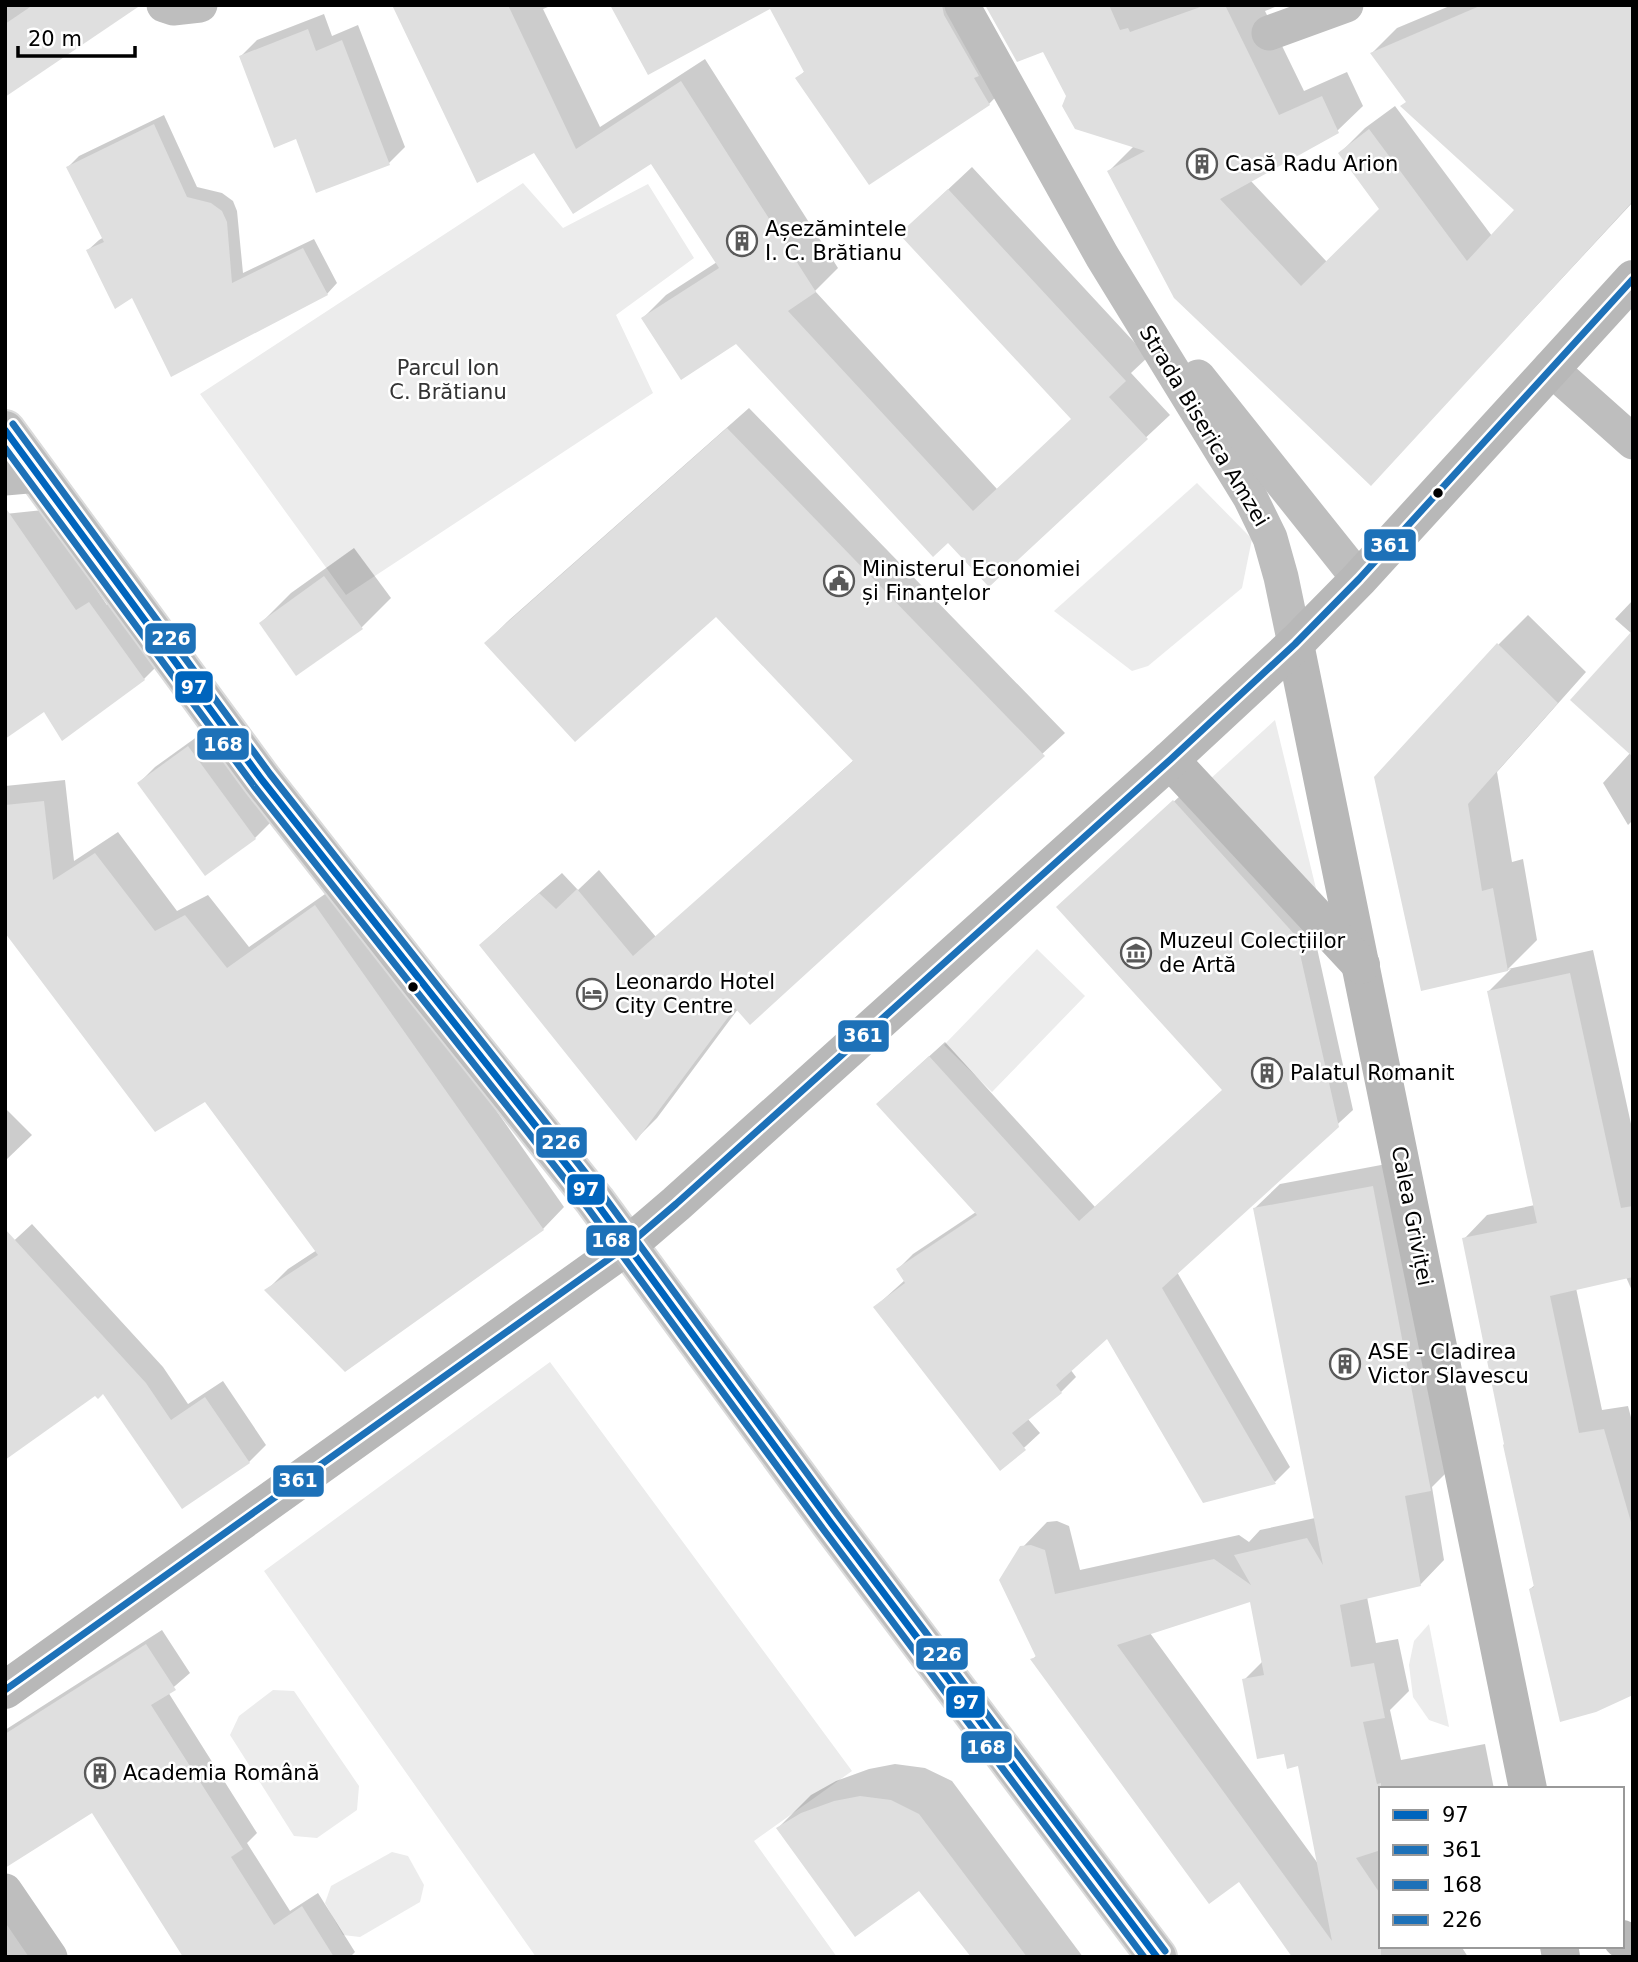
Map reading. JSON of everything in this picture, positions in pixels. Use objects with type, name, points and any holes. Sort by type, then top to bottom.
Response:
[{"type":"main road","points":[[5,1690],[627,1246],[697,1186],[1295,644],[1359,579],[1633,279]]},
{"type":"main road","points":[[5,430],[22,477],[595,1201],[839,1535],[1157,1957]]},
{"type":"main road","name":"Calea Griviței","points":[[1295,644],[1528,1787]]},
{"type":"main road","points":[[1170,760],[1361,965]]},
{"type":"street","points":[[164,5],[173,8],[200,5]]},
{"type":"street","name":"Strada Biserica Amzei","points":[[962,5],[1102,256],[1250,497],[1270,538],[1295,644]]},
{"type":"street","points":[[1269,33],[1346,5]]},
{"type":"street","name":"Strada Biserica Amzei","points":[[1102,256],[1359,579]]},
{"type":"street","points":[[1550,368],[1633,442]]},
{"type":"street","points":[[5,1891],[50,1957]]},
{"type":"green space","name":"Parcul Ion C. Brătianu","points":[[523,183],[563,228],[648,184],[694,258],[616,315],[653,393],[346,595],[200,394]]},
{"type":"green space","points":[[1197,483],[1252,539],[1242,588],[1148,666],[1132,671],[1054,611]]},
{"type":"green space","points":[[1275,720],[1320,905],[1208,781]]},
{"type":"green space","points":[[1037,949],[1085,996],[992,1092],[944,1045]]},
{"type":"green space","points":[[550,1362],[852,1771],[754,1841],[837,1957],[536,1957],[264,1571]]},
{"type":"green space","points":[[1429,1624],[1449,1727],[1429,1720],[1413,1697],[1409,1665],[1414,1641]]},
{"type":"green space","points":[[273,1690],[294,1691],[359,1786],[357,1810],[317,1838],[294,1836],[230,1735],[239,1716]]},
{"type":"green space","points":[[392,1852],[408,1856],[424,1885],[420,1902],[360,1937],[343,1935],[325,1903],[331,1886]]},
{"type":"building","points":[[33,5],[141,5],[5,97],[5,24]]},
{"type":"building","points":[[392,5],[508,5],[576,149],[681,81],[816,292],[788,311],[973,511],[1071,419],[899,234],[948,189],[1126,381],[1109,397],[1148,439],[989,587],[948,543],[933,557],[736,344],[681,380],[641,318],[719,268],[651,164],[573,214],[534,153],[477,183]]},
{"type":"building","points":[[610,5],[942,5],[944,15],[979,76],[974,78],[990,105],[869,185],[795,78],[804,72],[770,9],[648,75]]},
{"type":"building","points":[[985,5],[1109,5],[1120,30],[1128,28],[1130,32],[1206,5],[1225,5],[1279,115],[1322,96],[1339,133],[1220,199],[1301,286],[1379,209],[1338,153],[1369,129],[1467,261],[1514,210],[1400,106],[1406,102],[1370,53],[1482,5],[1633,5],[1633,201],[1371,486],[1174,298],[1107,171],[1145,151],[1075,129],[1062,106],[1066,96],[1043,52],[1017,62]]},
{"type":"building","points":[[308,29],[316,51],[342,40],[390,165],[316,193],[296,139],[274,148],[239,56]]},
{"type":"building","points":[[154,124],[187,197],[211,203],[222,211],[227,222],[232,283],[303,248],[328,295],[171,377],[132,298],[115,309],[86,250],[104,242],[66,167]]},
{"type":"building","points":[[727,428],[1045,756],[750,1025],[735,1008],[636,1141],[479,945],[539,893],[556,909],[577,889],[633,956],[853,761],[716,617],[575,742],[484,643]]},
{"type":"building","points":[[5,507],[76,610],[89,602],[145,680],[62,741],[44,712],[5,739]]},
{"type":"building","points":[[324,576],[363,629],[296,676],[259,623]]},
{"type":"building","points":[[1633,630],[1633,757],[1570,700]]},
{"type":"building","points":[[1497,643],[1558,703],[1468,804],[1482,891],[1493,888],[1508,971],[1421,991],[1374,777]]},
{"type":"building","points":[[188,746],[256,839],[205,876],[137,783]]},
{"type":"building","name":"Palatul Romanit","points":[[1173,800],[1296,936],[1339,1127],[1162,1288],[1276,1484],[1203,1503],[1107,1339],[1056,1385],[1062,1393],[1012,1433],[1026,1450],[1000,1471],[873,1307],[905,1283],[896,1269],[977,1215],[876,1104],[929,1056],[1079,1221],[1222,1090],[1056,907]]},
{"type":"building","points":[[44,801],[53,880],[95,853],[155,931],[185,915],[227,968],[315,905],[544,1230],[345,1372],[264,1290],[318,1255],[205,1102],[155,1132],[5,933],[5,805]]},
{"type":"building","points":[[1570,973],[1621,1208],[1633,1206],[1633,1277],[1550,1296],[1579,1433],[1604,1429],[1633,1529],[1633,1695],[1596,1712],[1560,1722],[1529,1589],[1534,1587],[1462,1238],[1537,1223],[1487,991]]},
{"type":"building","points":[[1373,1186],[1431,1491],[1405,1496],[1421,1586],[1340,1605],[1351,1667],[1374,1663],[1385,1718],[1363,1722],[1377,1784],[1381,1783],[1379,1851],[1356,1858],[1379,1892],[1381,1957],[1292,1957],[1239,1882],[1209,1904],[1030,1659],[1036,1657],[999,1580],[1020,1546],[1031,1545],[1045,1550],[1055,1594],[1214,1559],[1251,1585],[1234,1555],[1307,1538],[1323,1565],[1253,1208]],"holes":[[[1250,1602],[1264,1675],[1242,1679],[1257,1759],[1284,1754],[1287,1769],[1298,1766],[1332,1941],[1117,1645]]]},
{"type":"building","points":[[5,1229],[146,1383],[171,1420],[205,1397],[250,1463],[182,1509],[103,1394],[98,1399],[95,1396],[5,1460]]},
{"type":"building","name":"Academia Română","points":[[146,1644],[176,1690],[151,1705],[243,1849],[231,1857],[274,1925],[302,1906],[334,1957],[183,1957],[92,1813],[5,1868],[5,1734]]},
{"type":"building","points":[[860,1796],[891,1800],[919,1814],[1027,1957],[971,1957],[919,1891],[855,1937],[776,1828],[801,1813],[834,1801]]},
{"type":"transit line","name":"361","points":[[5,1690],[627,1246],[676,1204],[1170,760],[1295,644],[1359,579],[1633,279]]},
{"type":"transit line","name":"226","points":[[13,424],[270,774],[603,1195],[839,1517],[1165,1951]]},
{"type":"transit line","name":"97","points":[[5,430],[262,780],[595,1201],[831,1523],[1157,1957]]},
{"type":"transit line","name":"168","points":[[5,448],[254,786],[587,1207],[823,1529],[1144,1957]]},
{"type":"place","name":"Casă Radu Arion","points":[[1202,164]]},
{"type":"place","name":"Așezămintele I. C. Brătianu","points":[[742,241]]},
{"type":"place","name":"Ministerul Economiei și Finanțelor","points":[[839,581]]},
{"type":"place","name":"Muzeul Colecțiilor de Artă","points":[[1136,953]]},
{"type":"place","name":"Leonardo Hotel City Centre","points":[[592,994]]},
{"type":"place","name":"Palatul Romanit","points":[[1267,1073]]},
{"type":"place","name":"ASE - Cladirea Victor Slavescu","points":[[1345,1364]]},
{"type":"place","name":"Academia Română","points":[[100,1773]]}]
